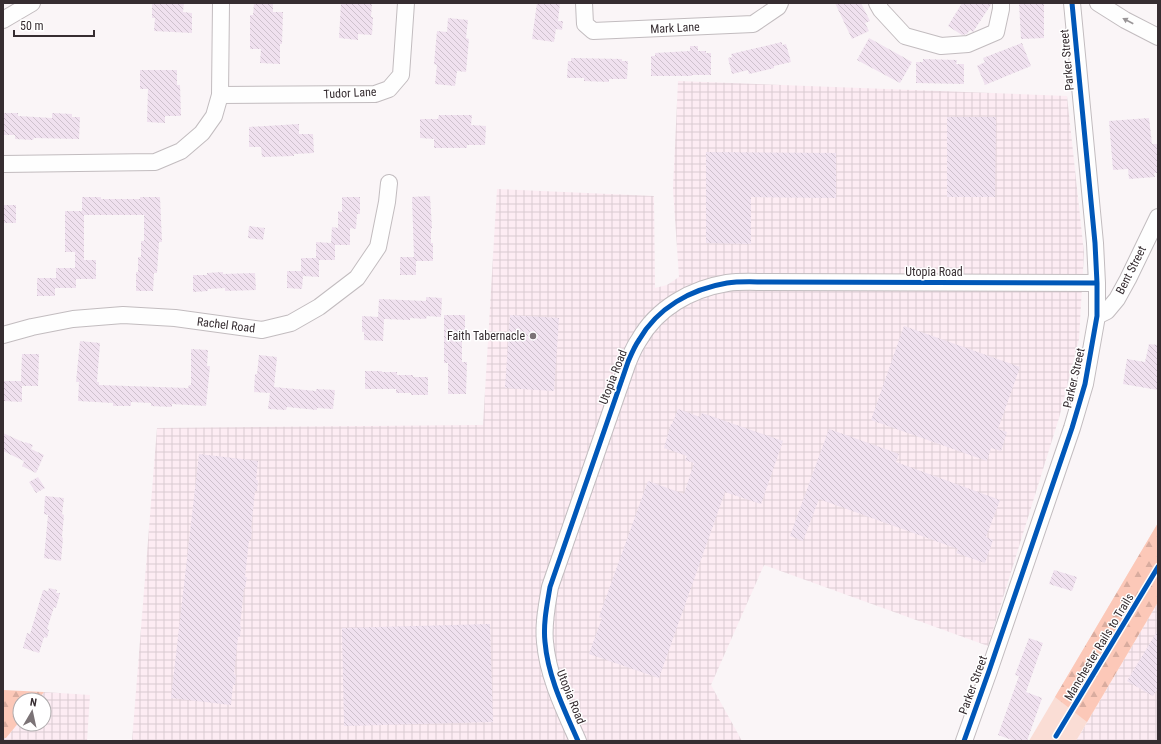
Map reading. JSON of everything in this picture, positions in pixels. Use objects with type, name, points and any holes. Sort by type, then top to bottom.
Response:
[{"type":"street","points":[[3,20],[32,3]]},
{"type":"street","points":[[3,164],[155,162],[181,151],[202,133],[214,116],[220,95],[221,3]]},
{"type":"street","name":"Tudor Lane","points":[[220,95],[375,94],[389,89],[401,75],[406,3]]},
{"type":"street","name":"Mark Lane","points":[[584,3],[585,24],[593,31],[753,24],[778,7],[780,3]]},
{"type":"street","points":[[877,3],[881,10],[905,36],[941,46],[968,44],[996,32],[1001,3]]},
{"type":"street","name":"Parker Street","points":[[964,741],[1072,428],[1085,384],[1096,316],[1097,283],[1094,235],[1072,3]]},
{"type":"street","points":[[1098,3],[1125,20],[1158,37]]},
{"type":"street","name":"Rachel Road","points":[[3,335],[32,327],[72,319],[123,315],[174,318],[262,330],[291,323],[319,307],[357,278],[378,248],[389,183]]},
{"type":"street","name":"Bent Street","points":[[1096,316],[1107,311],[1117,300],[1158,217]]},
{"type":"street","name":"Utopia Road","points":[[578,741],[556,689],[549,668],[545,641],[546,615],[550,587],[628,362],[639,339],[653,321],[675,302],[700,289],[728,283],[1097,283]]},
{"type":"shaded area","points":[[678,81],[1067,96],[1084,253],[1079,339],[1059,418],[988,646],[764,565],[711,685],[742,741],[132,741],[157,428],[483,425],[497,189],[654,196],[655,288],[667,285],[679,277],[673,189]]},
{"type":"shaded area","points":[[1158,523],[1158,602],[1076,741],[1029,741]]},
{"type":"shaded area","points":[[1158,602],[1158,741],[1076,741]]},
{"type":"shaded area","points":[[52,693],[90,695],[87,741],[3,741],[3,738],[6,738],[12,731],[12,732],[52,732]]},
{"type":"green space","points":[[1158,523],[1158,602],[1087,722],[1055,697]]},
{"type":"green space","points":[[3,690],[44,692],[12,692],[12,731],[6,738],[3,738]]},
{"type":"building","points":[[152,3],[184,3],[183,12],[192,13],[192,33],[154,31],[155,18],[152,18]]},
{"type":"building","points":[[254,3],[273,3],[273,12],[283,12],[280,64],[260,63],[261,49],[250,49],[250,15],[253,15]]},
{"type":"building","points":[[341,3],[372,3],[372,35],[358,34],[358,40],[339,38]]},
{"type":"building","points":[[537,3],[560,3],[558,21],[563,21],[562,30],[556,29],[554,42],[532,39]]},
{"type":"building","points":[[835,3],[861,3],[870,21],[865,23],[869,31],[852,39]]},
{"type":"building","points":[[962,3],[992,3],[973,32],[970,30],[967,34],[962,35],[948,26]]},
{"type":"building","points":[[1019,3],[1044,3],[1044,38],[1021,39]]},
{"type":"building","points":[[448,18],[468,20],[466,38],[469,39],[466,72],[457,71],[455,86],[435,84],[437,65],[434,64],[437,31],[447,32]]},
{"type":"building","points":[[869,38],[912,62],[900,83],[857,60]]},
{"type":"building","points":[[782,42],[782,45],[786,44],[791,62],[749,74],[748,70],[732,74],[728,58],[732,57],[731,54]]},
{"type":"building","points":[[1022,43],[1031,66],[985,85],[977,66],[985,62],[983,58]]},
{"type":"building","points":[[690,46],[698,46],[698,51],[706,51],[706,53],[711,53],[711,75],[651,76],[651,56],[655,56],[655,53],[690,51]]},
{"type":"building","points":[[571,58],[622,59],[622,61],[628,61],[627,79],[609,79],[609,82],[584,81],[584,78],[567,78],[568,61],[571,61]]},
{"type":"building","points":[[923,59],[957,60],[956,64],[964,64],[964,84],[916,83],[916,62],[923,62]]},
{"type":"building","points":[[140,70],[177,70],[177,85],[180,85],[181,116],[165,116],[165,123],[147,122],[148,89],[140,89]]},
{"type":"building","points":[[3,113],[18,113],[18,116],[52,118],[52,113],[72,114],[72,117],[80,117],[79,139],[34,138],[33,140],[15,139],[15,135],[3,135]]},
{"type":"building","points":[[439,115],[472,115],[471,125],[486,126],[485,145],[467,145],[467,148],[434,148],[434,139],[420,138],[420,119],[438,119]]},
{"type":"building","points":[[947,117],[996,117],[995,197],[947,197]]},
{"type":"building","points":[[1149,118],[1152,144],[1158,144],[1158,173],[1154,173],[1155,177],[1129,179],[1128,169],[1113,170],[1109,121]]},
{"type":"building","points":[[299,124],[299,134],[313,134],[314,153],[294,154],[294,156],[262,157],[261,147],[249,147],[249,127]]},
{"type":"building","points":[[706,152],[836,153],[836,198],[751,197],[751,244],[706,243]]},
{"type":"building","points":[[430,196],[433,261],[416,261],[416,275],[400,275],[400,257],[414,257],[412,197]]},
{"type":"building","points":[[82,197],[101,197],[101,199],[140,199],[140,197],[160,197],[162,242],[159,242],[157,273],[154,273],[153,291],[136,291],[138,257],[141,257],[141,241],[144,241],[144,215],[84,215],[84,260],[96,260],[96,279],[76,279],[76,288],[55,288],[55,296],[37,296],[37,278],[56,278],[56,268],[75,268],[75,252],[65,252],[65,211],[82,211]]},
{"type":"building","points":[[342,197],[360,197],[360,214],[357,214],[356,229],[350,228],[350,245],[335,245],[335,260],[319,260],[319,277],[303,276],[302,289],[287,288],[287,271],[301,271],[301,258],[316,258],[316,242],[331,243],[332,227],[338,228],[338,211],[342,212]]},
{"type":"building","points":[[3,205],[16,205],[16,223],[3,223]]},
{"type":"building","points":[[249,226],[265,228],[263,240],[248,238]]},
{"type":"building","points":[[223,272],[223,274],[255,273],[256,290],[225,291],[225,288],[193,292],[193,275],[207,275],[207,273]]},
{"type":"building","points":[[426,297],[442,298],[441,317],[427,316],[426,319],[410,318],[410,320],[384,319],[383,341],[364,340],[364,332],[362,332],[362,316],[378,317],[379,299],[426,301]]},
{"type":"building","points":[[444,315],[465,315],[465,331],[462,331],[462,362],[467,362],[466,394],[448,394],[448,363],[444,363]]},
{"type":"building","name":"Faith Tabernacle","points":[[510,315],[559,318],[554,391],[505,388]]},
{"type":"building","points":[[904,326],[1020,367],[998,429],[1007,432],[1001,451],[991,448],[987,461],[871,420]]},
{"type":"building","points":[[80,341],[100,343],[97,382],[99,382],[99,385],[188,388],[189,385],[191,385],[191,349],[208,350],[207,366],[210,366],[206,406],[172,404],[172,407],[151,406],[151,403],[131,402],[131,406],[113,406],[113,403],[78,401],[79,382],[76,382]]},
{"type":"building","points":[[1149,344],[1158,345],[1158,390],[1123,384],[1127,359],[1145,362]]},
{"type":"building","points":[[22,354],[39,354],[38,386],[22,386],[22,402],[4,401],[3,381],[21,381]]},
{"type":"building","points":[[259,355],[277,357],[274,387],[316,391],[316,389],[335,390],[333,409],[317,408],[317,410],[287,407],[286,410],[268,409],[270,393],[254,392],[255,374],[257,374]]},
{"type":"building","points":[[365,371],[397,372],[397,375],[428,377],[428,395],[396,393],[396,389],[365,389]]},
{"type":"building","points":[[678,409],[700,417],[702,413],[783,441],[761,504],[725,492],[659,678],[589,654],[602,618],[599,617],[648,481],[684,494],[694,463],[685,460],[687,456],[664,448],[671,424]]},
{"type":"building","points":[[829,429],[899,454],[896,462],[1000,500],[986,537],[993,540],[985,563],[956,553],[958,549],[819,499],[803,541],[790,536]]},
{"type":"building","points":[[3,433],[33,445],[31,449],[44,455],[36,473],[22,466],[24,461],[3,451]]},
{"type":"building","points":[[199,454],[258,461],[256,480],[258,480],[257,491],[255,491],[251,540],[249,540],[245,577],[247,577],[244,588],[240,637],[238,637],[234,674],[236,675],[235,685],[233,685],[231,705],[171,698]]},
{"type":"building","points":[[38,477],[45,488],[36,493],[29,482]]},
{"type":"building","points":[[45,496],[64,498],[62,514],[64,515],[61,561],[44,558],[48,515],[44,514]]},
{"type":"building","points":[[1054,570],[1077,577],[1072,591],[1049,584]]},
{"type":"building","points":[[49,588],[57,590],[56,593],[60,593],[56,608],[54,607],[47,629],[49,630],[47,638],[44,637],[39,653],[23,648],[27,633],[30,634],[43,590],[48,591]]},
{"type":"building","points":[[490,624],[493,722],[344,726],[342,628]]},
{"type":"building","points":[[1158,630],[1158,688],[1153,696],[1127,681]]},
{"type":"building","points":[[1029,638],[1043,643],[1026,692],[1042,698],[1027,741],[1015,741],[998,735],[1019,676],[1015,675]]},
{"type":"cycle path","points":[[964,741],[1072,428],[1085,384],[1097,316],[1095,243],[1072,3]]},
{"type":"cycle path","points":[[578,741],[557,693],[549,668],[545,642],[545,628],[550,587],[628,362],[646,329],[665,309],[688,295],[701,290],[737,282],[1097,283]]},
{"type":"cycle path","name":"Manchester Rails to Trails","points":[[1056,736],[1158,567]]},
{"type":"place","name":"Faith Tabernacle","points":[[533,336]]}]
